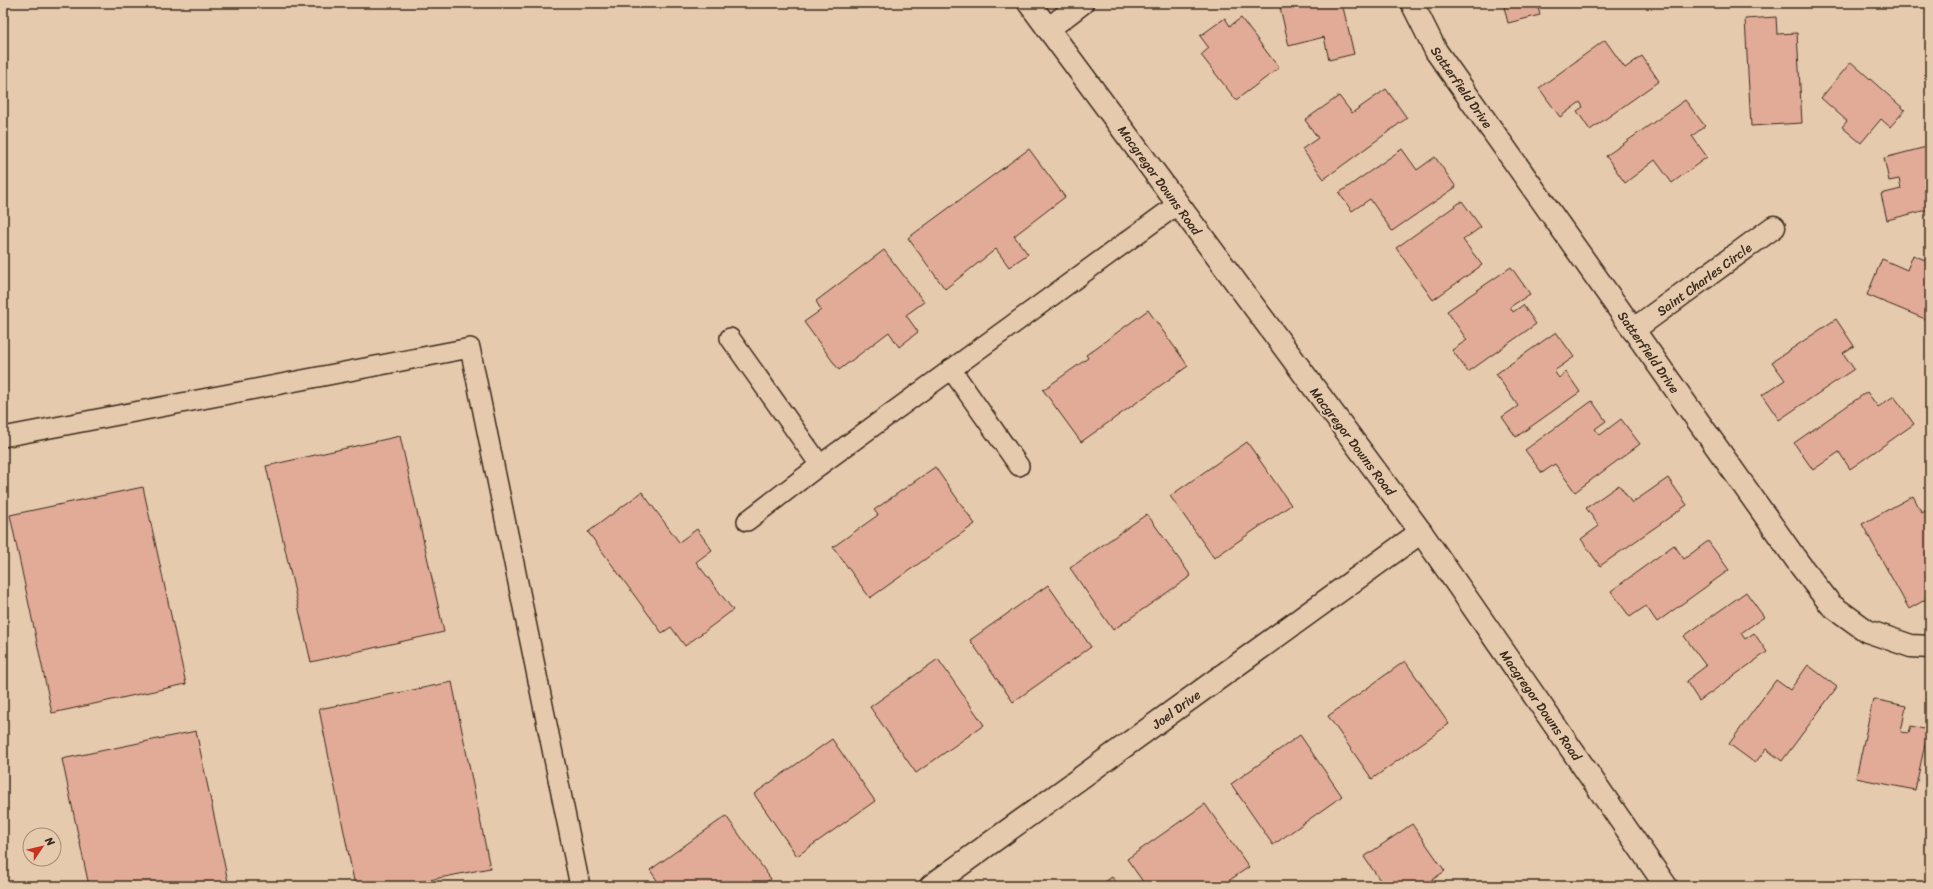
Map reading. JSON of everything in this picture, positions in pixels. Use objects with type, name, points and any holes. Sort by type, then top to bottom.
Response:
[{"type":"street","name":"Macgregor Downs Road","points":[[1028,3],[1421,532],[1666,886]]},
{"type":"street","points":[[1048,29],[1082,3]]},
{"type":"street","name":"Satterfield Drive","points":[[1412,3],[1436,51],[1800,565],[1831,605],[1867,631],[1911,646],[1930,647]]},
{"type":"street","name":"Saint Charles Circle","points":[[1633,330],[1774,227]]},
{"type":"street","name":"Joel Drive","points":[[931,886],[1421,532]]},
{"type":"lane","points":[[747,521],[820,465],[1178,204]]},
{"type":"lane","points":[[730,338],[820,465]]},
{"type":"lane","points":[[3,438],[470,348],[580,886]]},
{"type":"lane","points":[[951,369],[1019,466]]},
{"type":"building","points":[[1279,3],[1342,3],[1354,54],[1329,60],[1324,37],[1289,46]]},
{"type":"building","points":[[1503,3],[1537,3],[1540,15],[1508,23]]},
{"type":"building","points":[[1776,17],[1777,34],[1797,33],[1802,123],[1751,126],[1745,19]]},
{"type":"building","points":[[1225,18],[1230,26],[1241,18],[1279,68],[1236,100],[1201,55],[1209,48],[1200,36]]},
{"type":"building","points":[[1605,40],[1625,68],[1642,56],[1659,81],[1590,130],[1577,111],[1583,107],[1580,102],[1560,117],[1539,88]]},
{"type":"building","points":[[1851,62],[1905,110],[1890,127],[1881,119],[1861,143],[1842,127],[1847,121],[1821,98]]},
{"type":"building","points":[[1386,89],[1407,118],[1324,179],[1302,149],[1318,138],[1305,120],[1339,96],[1352,113]]},
{"type":"building","points":[[1685,100],[1705,126],[1692,136],[1707,157],[1672,183],[1655,160],[1625,183],[1606,156]]},
{"type":"building","points":[[1930,146],[1930,209],[1887,220],[1881,194],[1901,189],[1899,179],[1889,181],[1884,158]]},
{"type":"building","points":[[1029,149],[1065,197],[1014,236],[1028,254],[1009,267],[996,249],[945,289],[908,238]]},
{"type":"building","points":[[1402,149],[1417,170],[1435,157],[1456,187],[1392,231],[1370,199],[1352,211],[1339,193]]},
{"type":"building","points":[[1462,201],[1481,227],[1463,240],[1482,265],[1433,300],[1396,248]]},
{"type":"building","points":[[884,250],[924,302],[906,315],[918,332],[899,347],[889,332],[839,370],[804,322],[821,310],[816,301]]},
{"type":"building","points":[[1913,255],[1930,262],[1930,321],[1867,295],[1882,259],[1907,270]]},
{"type":"building","points":[[1511,267],[1530,294],[1510,307],[1513,312],[1523,305],[1536,324],[1468,372],[1452,350],[1467,340],[1447,311]]},
{"type":"building","points":[[1148,310],[1188,366],[1081,442],[1043,390],[1088,358],[1086,355]]},
{"type":"building","points":[[1836,319],[1854,346],[1843,353],[1854,369],[1779,420],[1762,395],[1785,380],[1772,362]]},
{"type":"building","points":[[1556,332],[1574,357],[1554,371],[1559,378],[1566,372],[1580,392],[1516,437],[1502,417],[1518,406],[1496,374]]},
{"type":"building","points":[[1867,392],[1878,407],[1894,396],[1914,424],[1850,469],[1839,452],[1813,470],[1794,443]]},
{"type":"building","points":[[1592,401],[1606,421],[1595,429],[1600,435],[1621,419],[1640,444],[1575,492],[1555,464],[1542,473],[1525,450]]},
{"type":"building","points":[[400,436],[444,632],[311,662],[266,466]]},
{"type":"building","points":[[1247,442],[1291,505],[1214,558],[1170,496]]},
{"type":"building","points":[[935,467],[975,524],[870,598],[833,547],[878,515],[874,510]]},
{"type":"building","points":[[1668,478],[1687,505],[1600,566],[1581,539],[1599,526],[1586,508],[1619,485],[1632,503]]},
{"type":"building","points":[[143,487],[186,684],[52,713],[10,515]]},
{"type":"building","points":[[642,492],[679,542],[697,529],[712,550],[696,562],[733,610],[685,646],[671,627],[662,633],[588,532]]},
{"type":"building","points":[[1913,496],[1922,513],[1930,508],[1930,597],[1909,609],[1862,524]]},
{"type":"building","points":[[1147,514],[1191,576],[1113,630],[1070,568]]},
{"type":"building","points":[[1708,541],[1729,570],[1657,622],[1646,606],[1630,617],[1611,591],[1674,545],[1684,559]]},
{"type":"building","points":[[1048,585],[1091,647],[1013,702],[970,640]]},
{"type":"building","points":[[1746,592],[1764,617],[1741,633],[1745,639],[1754,633],[1767,652],[1699,701],[1686,681],[1706,666],[1684,636]]},
{"type":"building","points":[[938,659],[984,725],[916,773],[870,707]]},
{"type":"building","points":[[1405,661],[1449,724],[1372,779],[1328,716]]},
{"type":"building","points":[[1808,665],[1837,687],[1782,761],[1766,749],[1755,763],[1729,744],[1776,680],[1790,690]]},
{"type":"building","points":[[452,682],[490,868],[399,886],[355,886],[319,709]]},
{"type":"building","points":[[1873,699],[1906,706],[1901,732],[1909,733],[1911,726],[1928,730],[1915,790],[1856,778]]},
{"type":"building","points":[[196,731],[229,886],[89,886],[62,759]]},
{"type":"building","points":[[1300,735],[1342,796],[1273,845],[1231,784]]},
{"type":"building","points":[[832,739],[875,801],[797,856],[754,794]]},
{"type":"building","points":[[1205,804],[1249,867],[1221,886],[1146,886],[1127,859]]},
{"type":"building","points":[[726,816],[771,879],[760,886],[661,886],[650,870]]},
{"type":"building","points":[[1412,824],[1445,871],[1423,886],[1384,886],[1364,857]]},
{"type":"building","points":[[1112,877],[1119,886],[1099,886]]}]
